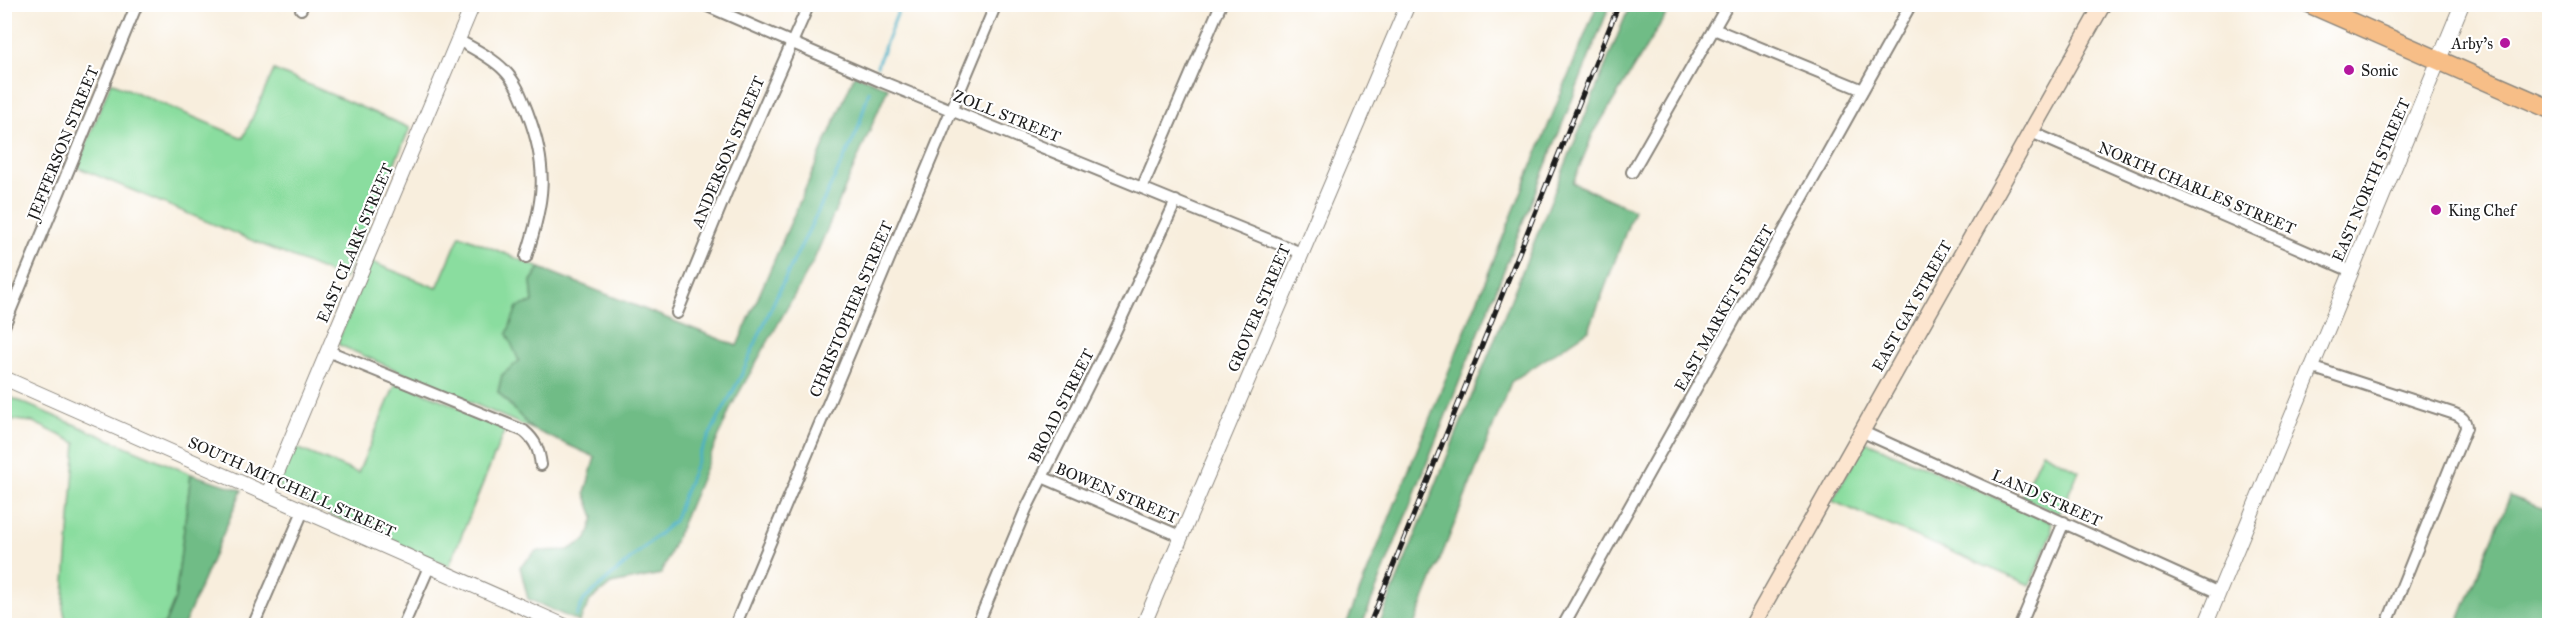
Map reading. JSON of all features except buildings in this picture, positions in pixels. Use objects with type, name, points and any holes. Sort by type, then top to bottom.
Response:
[{"type":"main road","name":"EAST GAY STREET","points":[[1752,626],[2103,4]]},
{"type":"main road","points":[[2310,4],[2438,62],[2550,109]]},
{"type":"street","name":"JEFFERSON STREET","points":[[4,326],[137,4]]},
{"type":"street","name":"EAST CLARK STREET","points":[[268,494],[473,4]]},
{"type":"street","name":"ZOLL STREET","points":[[703,4],[952,110],[1300,253]]},
{"type":"street","name":"ANDERSON STREET","points":[[677,313],[809,4]]},
{"type":"street","name":"CHRISTOPHER STREET","points":[[735,626],[996,4]]},
{"type":"street","points":[[1142,188],[1221,4]]},
{"type":"street","name":"GROVER STREET","points":[[1143,626],[1408,4]]},
{"type":"street","points":[[1632,172],[1728,4]]},
{"type":"street","name":"EAST MARKET STREET","points":[[1563,626],[1911,4]]},
{"type":"street","name":"EAST NORTH STREET","points":[[2205,626],[2462,4]]},
{"type":"street","points":[[1714,29],[1863,90]]},
{"type":"street","points":[[458,40],[492,59],[514,81],[536,132],[541,152],[543,188],[539,216],[526,257]]},
{"type":"street","name":"NORTH CHARLES STREET","points":[[2031,132],[2351,271]]},
{"type":"street","name":"BROAD STREET","points":[[977,626],[1042,477],[1114,334],[1176,201]]},
{"type":"street","points":[[328,351],[524,431],[539,450],[541,465]]},
{"type":"street","points":[[2311,368],[2455,414],[2466,422],[2466,428],[2386,626]]},
{"type":"street","name":"SOUTH MITCHELL STREET","points":[[4,378],[565,626]]},
{"type":"street","name":"LAND STREET","points":[[1863,432],[2219,593]]},
{"type":"street","name":"BOWEN STREET","points":[[1042,477],[1180,536]]},
{"type":"street","points":[[253,626],[303,511]]},
{"type":"street","points":[[2020,626],[2064,522]]},
{"type":"street","points":[[404,626],[429,567]]},
{"type":"green space","points":[[1597,5],[1610,5],[1362,625],[1346,625]]},
{"type":"green space","points":[[1630,5],[1672,5],[1593,134],[1573,183],[1634,210],[1589,330],[1511,382],[1414,625],[1379,625]]},
{"type":"green space","points":[[274,70],[410,128],[344,279],[77,167],[111,82],[243,138]]},
{"type":"green space","points":[[855,74],[888,88],[813,262],[731,407],[661,574],[611,584],[590,601],[579,622],[528,599],[520,567],[536,551],[568,550],[587,539],[594,517],[585,493],[595,457],[532,429],[498,392],[502,375],[519,361],[507,334],[517,307],[533,302],[531,281],[540,268],[737,346]]},
{"type":"green space","points":[[460,235],[540,268],[531,281],[533,302],[520,361],[502,375],[498,392],[532,429],[339,345],[338,341],[371,262],[437,288]]},
{"type":"green space","points":[[399,382],[506,427],[449,566],[288,496],[279,486],[292,446],[358,473],[395,385]]},
{"type":"green space","points":[[5,395],[191,474],[175,599],[164,625],[67,625],[63,608],[76,443],[33,422],[5,419]]},
{"type":"green space","points":[[1867,442],[2051,522],[2052,533],[2030,585],[1832,501],[1863,445]]},
{"type":"green space","points":[[2042,452],[2079,471],[2059,514],[2021,497]]},
{"type":"green space","points":[[191,474],[242,490],[184,625],[164,626],[175,599]]},
{"type":"green space","points":[[2510,496],[2549,511],[2549,625],[2457,625]]},
{"type":"waterway","points":[[877,66],[901,4]]},
{"type":"waterway","points":[[975,4],[979,6]]},
{"type":"waterway","points":[[576,616],[584,600],[674,521],[700,453],[740,378],[777,295],[857,132],[869,91]]},
{"type":"railway","points":[[1369,626],[1619,4]]},
{"type":"place","name":"Arby's","points":[[2505,43]]},
{"type":"place","name":"Sonic","points":[[2349,70]]},
{"type":"place","name":"King Chef","points":[[2436,210]]}]
